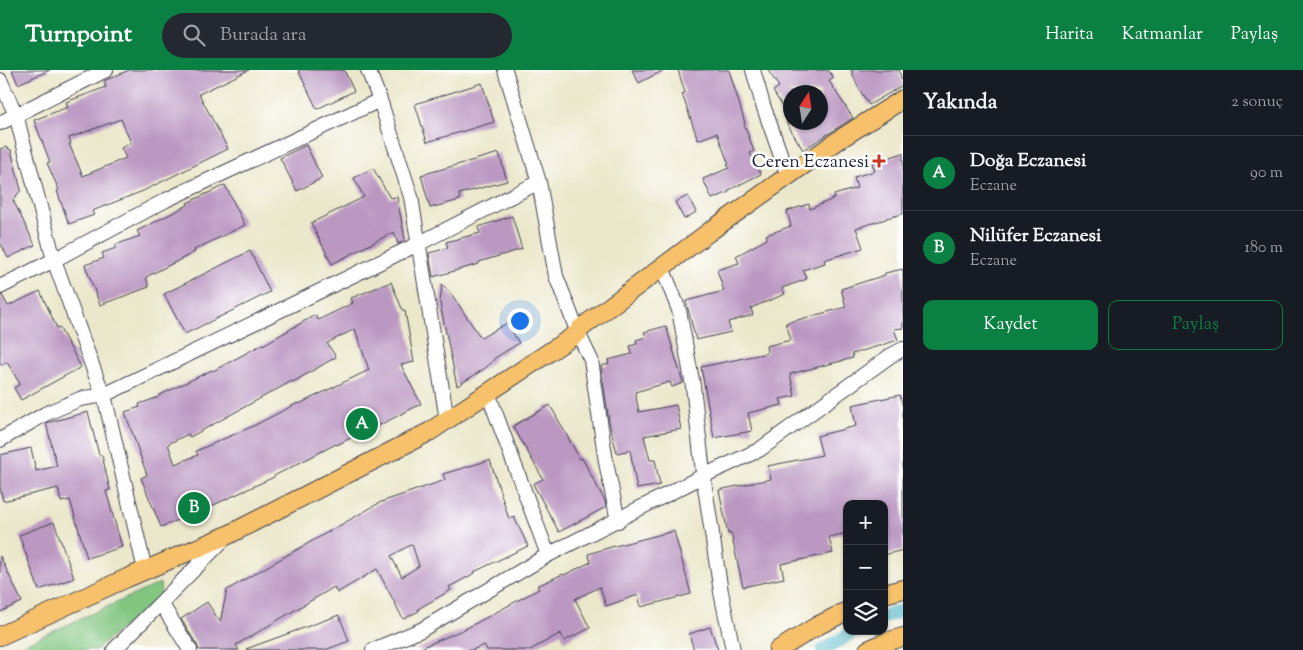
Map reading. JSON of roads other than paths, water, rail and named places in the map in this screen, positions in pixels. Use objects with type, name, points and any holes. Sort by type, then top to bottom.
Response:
[{"type":"main road","points":[[0,636],[145,570],[228,535],[429,432],[578,333],[581,328],[709,232],[840,139],[903,100]]},
{"type":"main road","points":[[888,593],[903,588]]},
{"type":"main road","points":[[778,650],[817,626],[843,613]]},
{"type":"main road","points":[[868,650],[903,637]]},
{"type":"street","points":[[0,123],[106,70]]},
{"type":"street","points":[[368,70],[380,100],[411,197],[447,420]]},
{"type":"street","points":[[505,70],[539,182],[556,276],[578,333],[591,360],[606,462],[618,521]]},
{"type":"street","points":[[754,70],[763,105],[788,176]]},
{"type":"street","points":[[0,80],[16,115],[54,260],[104,395],[145,570]]},
{"type":"street","points":[[0,287],[166,200],[380,100]]},
{"type":"street","points":[[0,440],[45,414],[80,399],[104,395],[418,244],[539,182]]},
{"type":"street","points":[[662,268],[679,310],[693,386],[703,476],[721,592],[733,650]]},
{"type":"street","points":[[373,650],[421,630],[548,555],[758,450],[890,356],[903,349]]},
{"type":"street","points":[[488,393],[548,555]]},
{"type":"street","points":[[114,650],[228,535]]},
{"type":"street","points":[[161,603],[190,650]]},
{"type":"waterway","points":[[888,615],[903,611]]},
{"type":"waterway","points":[[823,650],[848,635]]},
{"type":"place","name":"Ceren Eczanesi","points":[[879,161]]},
{"type":"place","name":"Doğa Eczanesi","points":[[362,424]]},
{"type":"place","name":"Nilüfer Eczanesi","points":[[194,508]]}]
